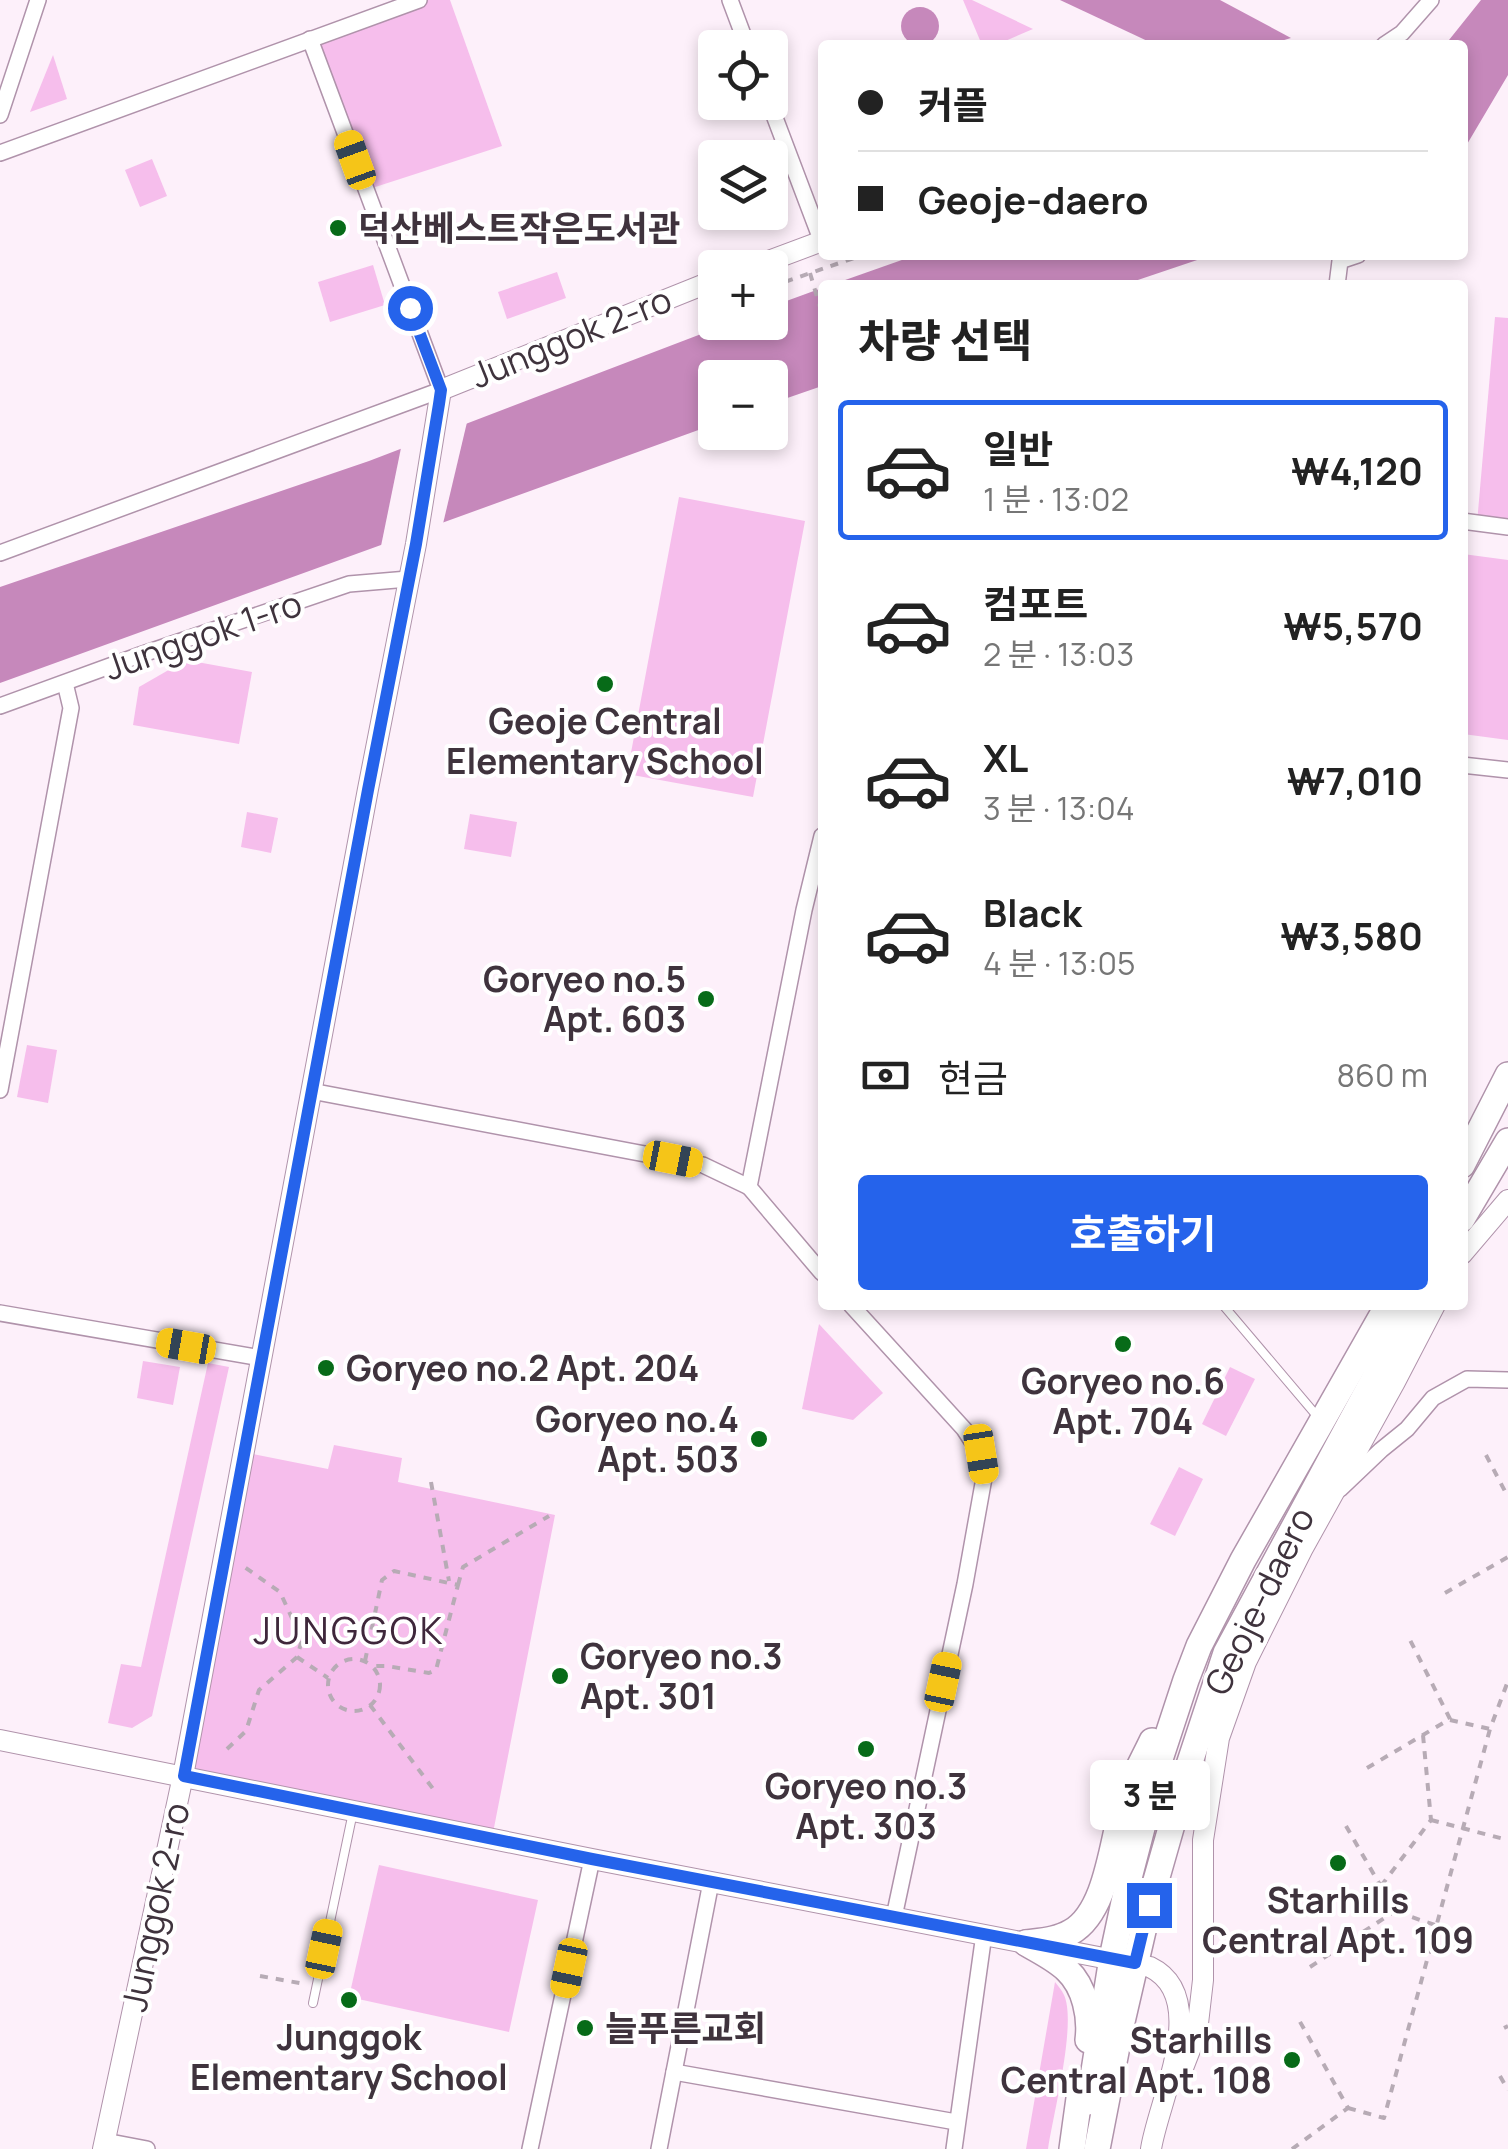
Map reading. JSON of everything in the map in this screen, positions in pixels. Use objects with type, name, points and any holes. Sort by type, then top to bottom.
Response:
[{"type":"main road","points":[[1468,1153],[1508,1075]]},
{"type":"main road","points":[[1468,1209],[1508,1141]]},
{"type":"main road","name":"Geoje-daero","points":[[1097,2149],[1124,1961],[1130,1874],[1160,1759],[1186,1680],[1243,1560],[1385,1310]]},
{"type":"main road","name":"Geoje-daero","points":[[1082,2149],[1124,1961],[1226,1653],[1411,1310]]},
{"type":"main road","points":[[1026,1942],[1073,1932],[1094,1908],[1124,1802],[1164,1713],[1186,1680]]},
{"type":"main road","points":[[1026,1942],[1075,1979],[1090,2024],[1072,2149]]},
{"type":"street","points":[[0,115],[38,0]]},
{"type":"street","points":[[0,153],[418,0]]},
{"type":"street","points":[[730,0],[741,30]]},
{"type":"street","points":[[1392,40],[1431,0]]},
{"type":"street","points":[[0,553],[440,397],[310,38]]},
{"type":"street","points":[[776,120],[818,231]]},
{"type":"street","points":[[788,254],[818,243]]},
{"type":"street","name":"Junggok 2-ro","points":[[104,2145],[184,1776],[416,544],[440,397],[698,287]]},
{"type":"street","points":[[1468,522],[1508,527]]},
{"type":"street","name":"Junggok 1-ro","points":[[0,706],[349,584],[408,579]]},
{"type":"street","points":[[0,1090],[71,708],[65,683]]},
{"type":"street","points":[[1468,766],[1508,770]]},
{"type":"street","points":[[748,1187],[818,852]]},
{"type":"street","points":[[311,1090],[703,1165],[748,1187],[818,1268]]},
{"type":"street","points":[[1468,1247],[1508,1200]]},
{"type":"street","points":[[856,1310],[964,1429],[981,1454],[984,1478],[894,1917]]},
{"type":"street","points":[[1152,2141],[1197,2032],[1203,1980],[1202,1840],[1219,1738],[1246,1662],[1432,1310]]},
{"type":"street","points":[[0,1313],[261,1358]]},
{"type":"street","points":[[1334,1495],[1407,1429],[1433,1398],[1467,1379],[1508,1380]]},
{"type":"street","points":[[0,1740],[1124,1961],[1160,1972],[1176,1999],[1180,2020],[1174,2065],[1152,2141]]},
{"type":"street","points":[[530,2149],[592,1859]]},
{"type":"street","points":[[659,2149],[711,1882]]},
{"type":"street","points":[[954,2149],[984,1934]]},
{"type":"street","points":[[674,2072],[956,2122]]},
{"type":"street","points":[[104,2145],[146,2149]]},
{"type":"lane","points":[[1227,1310],[1323,1422]]},
{"type":"lane","points":[[312,2003],[353,1810]]},
{"type":"path","points":[[788,281],[848,260]]},
{"type":"path","points":[[810,272],[818,300]]},
{"type":"path","points":[[1486,1455],[1508,1497]]},
{"type":"path","points":[[431,1482],[448,1583]]},
{"type":"path","points":[[372,1666],[434,1672],[463,1567],[548,1516]]},
{"type":"path","points":[[1446,1593],[1508,1557]]},
{"type":"path","points":[[227,1749],[246,1731],[259,1690],[297,1657],[302,1640],[280,1592],[242,1566]]},
{"type":"path","points":[[365,1661],[384,1577],[394,1571],[458,1584]]},
{"type":"path","points":[[1408,1636],[1450,1720]]},
{"type":"path","points":[[297,1657],[328,1678]]},
{"type":"path","points":[[356,1659],[372,1666],[380,1683],[370,1706],[354,1711],[339,1707],[329,1694],[332,1670],[339,1663],[356,1659]]},
{"type":"path","points":[[1299,2020],[1348,2108],[1384,2118],[1490,1729],[1508,1681]]},
{"type":"path","points":[[370,1706],[437,1794]]},
{"type":"path","points":[[1366,1768],[1450,1720],[1490,1729]]},
{"type":"path","points":[[1381,1886],[1431,1820],[1423,1735]]},
{"type":"path","points":[[1431,1820],[1508,1840]]},
{"type":"path","points":[[1346,1826],[1395,1911],[1435,1925]]},
{"type":"path","points":[[1310,1967],[1395,1911]]},
{"type":"path","points":[[260,1976],[316,1986]]},
{"type":"path","points":[[1500,2076],[1508,2090]]},
{"type":"path","points":[[1292,2149],[1348,2108]]},
{"type":"shaded area","points":[[419,0],[450,0],[502,146],[366,190],[310,39]]},
{"type":"shaded area","points":[[963,0],[972,0],[1033,29],[1008,40],[980,40]]},
{"type":"shaded area","points":[[1060,0],[1220,0],[1291,38],[1284,40],[1145,40]]},
{"type":"shaded area","points":[[1481,0],[1508,0],[1508,75],[1468,143],[1468,40],[1449,40]]},
{"type":"shaded area","points":[[913,8],[927,8],[938,19],[934,40],[906,40],[902,33],[902,19]]},
{"type":"shaded area","points":[[53,55],[67,99],[30,112]]},
{"type":"shaded area","points":[[152,159],[167,196],[140,207],[125,170]]},
{"type":"shaded area","points":[[902,260],[1197,260],[1138,280],[845,280]]},
{"type":"shaded area","points":[[373,265],[385,305],[330,322],[318,282]]},
{"type":"shaded area","points":[[557,272],[566,298],[507,319],[498,292]]},
{"type":"shaded area","points":[[818,289],[818,387],[788,398],[788,360],[698,360],[698,430],[0,683],[0,587],[369,461],[698,335],[698,340],[788,340],[788,300]]},
{"type":"shaded area","points":[[1495,317],[1508,318],[1508,527],[1477,523]]},
{"type":"shaded area","points":[[679,497],[805,521],[753,797],[627,774]]},
{"type":"shaded area","points":[[1468,555],[1508,560],[1508,740],[1468,735]]},
{"type":"shaded area","points":[[186,660],[252,672],[239,744],[133,725],[139,687]]},
{"type":"shaded area","points":[[247,812],[278,818],[271,853],[241,847]]},
{"type":"shaded area","points":[[470,814],[517,822],[511,857],[464,849]]},
{"type":"shaded area","points":[[27,1045],[57,1050],[48,1103],[17,1097]]},
{"type":"shaded area","points":[[819,1324],[883,1393],[853,1420],[802,1409]]},
{"type":"shaded area","points":[[143,1361],[180,1367],[173,1405],[137,1398]]},
{"type":"shaded area","points":[[208,1363],[229,1367],[152,1716],[132,1728],[108,1723],[121,1664],[141,1667]]},
{"type":"shaded area","points":[[1230,1367],[1255,1379],[1226,1436],[1202,1424]]},
{"type":"shaded area","points":[[334,1445],[402,1458],[398,1482],[555,1515],[492,1838],[184,1776],[243,1452],[328,1469]]},
{"type":"shaded area","points":[[1179,1467],[1203,1479],[1175,1536],[1150,1524]]},
{"type":"shaded area","points":[[379,1865],[538,1900],[509,2032],[349,1997]]},
{"type":"shaded area","points":[[1055,1982],[1067,2008],[1063,2070],[1048,2149],[1026,2149]]},
{"type":"pier","points":[[468,418],[442,528],[380,551],[402,443]]},
{"type":"place","name":"덕산베스트작은도서관","points":[[338,228]]},
{"type":"place","name":"Geoje Central Elementary School","points":[[605,684]]},
{"type":"place","name":"Goryeo no.5 Apt. 603","points":[[706,999]]},
{"type":"place","name":"Goryeo no.6 Apt. 704","points":[[1123,1344]]},
{"type":"place","name":"Goryeo no.2 Apt. 204","points":[[326,1368]]},
{"type":"place","name":"Goryeo no.4 Apt. 503","points":[[759,1439]]},
{"type":"place","name":"Goryeo no.3 Apt. 301","points":[[560,1676]]},
{"type":"place","name":"Goryeo no.3 Apt. 303","points":[[866,1749]]},
{"type":"place","name":"Starhills Central Apt. 109","points":[[1338,1863]]},
{"type":"place","name":"Junggok Elementary School","points":[[349,2000]]},
{"type":"place","name":"늘푸른교회","points":[[585,2028]]},
{"type":"place","name":"Starhills Central Apt. 108","points":[[1292,2060]]},
{"type":"district","name":"JUNGGOK","points":[[349,1629]]},
{"type":"route","points":[[410,308],[441,390],[439,404],[184,1776],[1135,1963],[1149,1905]]}]
